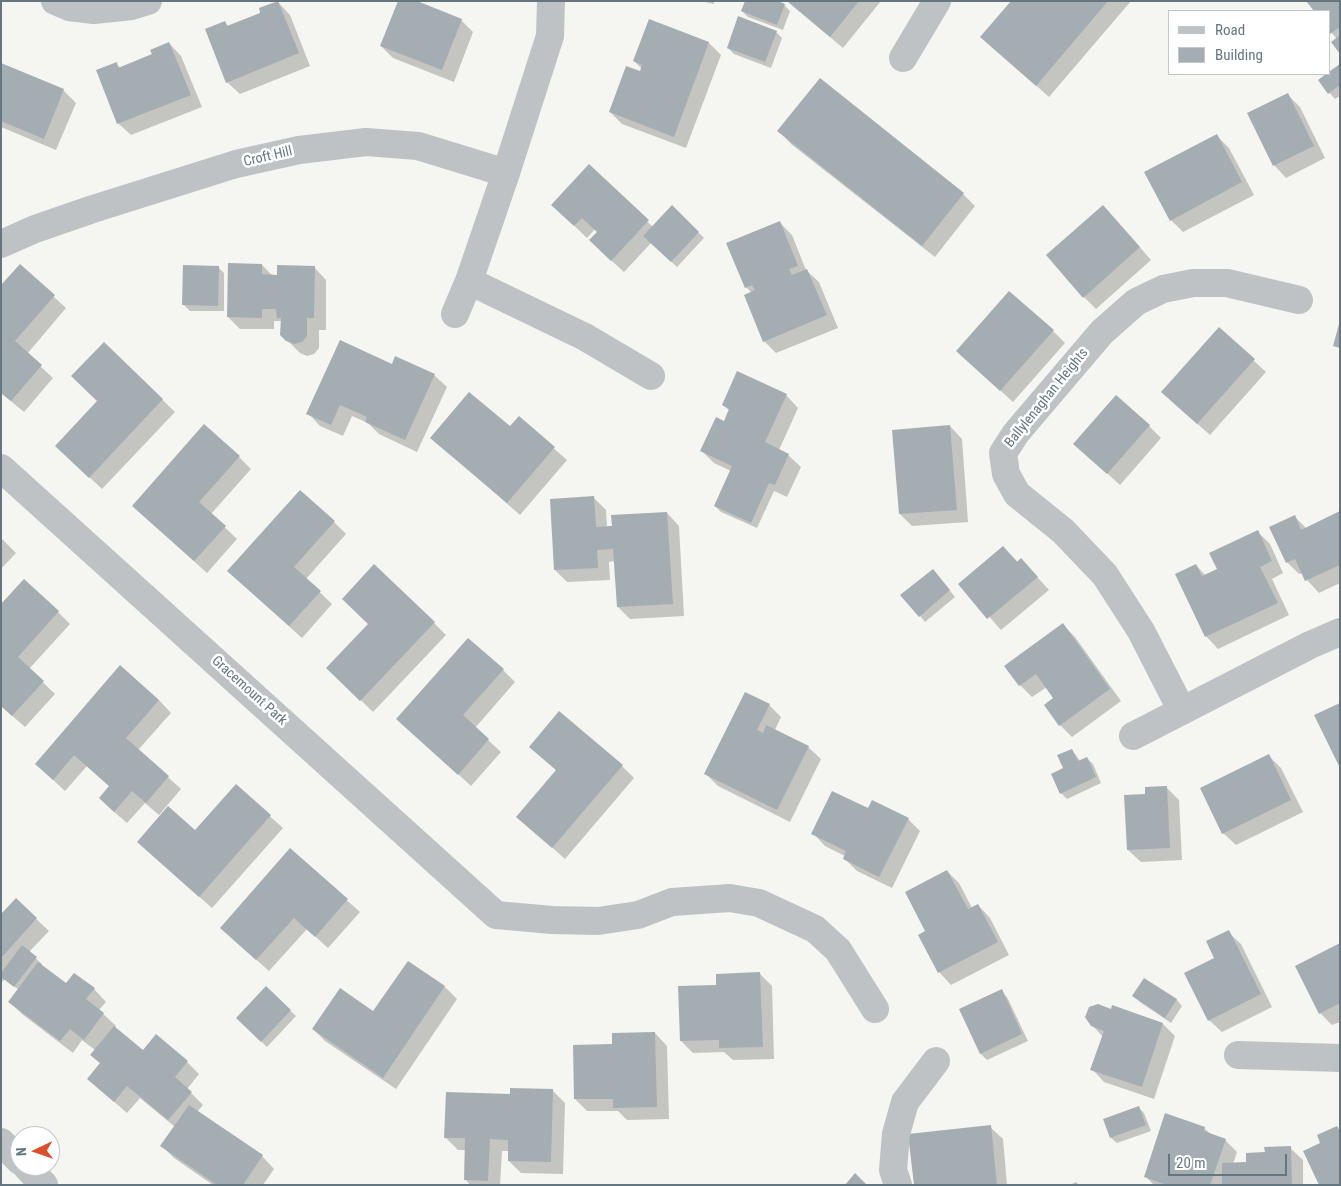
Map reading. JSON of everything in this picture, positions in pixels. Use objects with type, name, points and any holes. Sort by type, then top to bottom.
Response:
[{"type":"street","points":[[55,1],[69,8],[94,10],[132,6],[148,1]]},
{"type":"street","points":[[455,314],[469,281],[506,173],[550,36],[551,1]]},
{"type":"street","points":[[903,58],[937,1]]},
{"type":"street","name":"Croft Hill","points":[[1,244],[93,209],[236,164],[299,150],[366,142],[418,146],[506,173]]},
{"type":"street","points":[[469,281],[585,337],[651,376]]},
{"type":"street","name":"Ballylenaghan Heights","points":[[1182,710],[1142,631],[1106,575],[1063,531],[1017,494],[1006,474],[1003,453],[1016,433],[1102,332],[1136,302],[1163,290],[1193,283],[1227,284],[1299,300]]},
{"type":"street","name":"Gracemount Park","points":[[1,468],[496,915],[552,920],[598,921],[638,915],[672,902],[730,898],[759,903],[815,929],[838,950],[875,1009]]},
{"type":"street","points":[[1133,736],[1310,645],[1340,632]]},
{"type":"street","points":[[1238,1055],[1340,1058]]},
{"type":"street","points":[[898,1185],[893,1170],[896,1134],[905,1102],[936,1061]]},
{"type":"building","points":[[278,1],[299,53],[226,83],[205,29],[225,21],[227,26],[260,13],[259,8]]},
{"type":"building","points":[[398,1],[417,1],[462,19],[442,70],[380,46]]},
{"type":"building","points":[[745,1],[778,1],[785,4],[777,25],[741,11]]},
{"type":"building","points":[[787,1],[859,1],[830,37]]},
{"type":"building","points":[[1011,1],[1108,1],[1036,86],[980,37]]},
{"type":"building","points":[[1306,1],[1340,1],[1340,27],[1331,33],[1331,10],[1313,10]]},
{"type":"building","points":[[738,16],[777,31],[765,62],[727,48]]},
{"type":"building","points":[[649,19],[709,42],[674,137],[609,112],[626,66],[640,71],[642,65],[633,61]]},
{"type":"building","points":[[1340,35],[1340,54],[1331,42]]},
{"type":"building","points":[[169,42],[191,95],[117,124],[96,70],[117,62],[118,68],[152,54],[150,50]]},
{"type":"building","points":[[1,63],[64,89],[44,139],[1,121]]},
{"type":"building","points":[[1340,64],[1340,85],[1328,94],[1318,80],[1325,75],[1331,75],[1331,70]]},
{"type":"building","points":[[820,78],[964,193],[922,246],[777,131]]},
{"type":"building","points":[[1288,93],[1314,146],[1273,166],[1247,113]]},
{"type":"building","points":[[1217,134],[1242,182],[1170,221],[1144,172]]},
{"type":"building","points":[[589,164],[649,220],[611,261],[589,240],[597,232],[582,218],[574,226],[551,205]]},
{"type":"building","points":[[672,205],[699,232],[671,262],[643,236]]},
{"type":"building","points":[[1103,205],[1140,247],[1083,298],[1046,255]]},
{"type":"building","points":[[780,221],[798,266],[789,269],[792,275],[807,269],[827,315],[763,342],[744,295],[755,290],[752,285],[745,288],[726,243]]},
{"type":"building","points":[[228,263],[262,264],[262,274],[277,275],[277,265],[315,266],[314,318],[307,318],[307,336],[302,342],[294,344],[286,341],[280,335],[281,318],[277,318],[276,309],[262,309],[262,318],[227,317]]},
{"type":"building","points":[[20,264],[55,295],[15,341],[42,365],[11,401],[1,393],[1,285]]},
{"type":"building","points":[[183,265],[219,266],[218,306],[182,305]]},
{"type":"building","points":[[1009,291],[1054,330],[1000,391],[956,351]]},
{"type":"building","points":[[1340,324],[1340,348],[1333,346]]},
{"type":"building","points":[[1219,327],[1255,359],[1197,424],[1161,392]]},
{"type":"building","points":[[340,340],[392,364],[395,356],[435,374],[405,440],[365,422],[367,417],[340,405],[331,425],[306,414]]},
{"type":"building","points":[[104,342],[163,399],[89,478],[55,446],[97,401],[71,376]]},
{"type":"building","points":[[737,371],[787,394],[765,442],[789,454],[775,485],[769,483],[751,523],[714,506],[732,466],[700,451],[716,417],[724,421],[729,409],[722,405]]},
{"type":"building","points":[[469,392],[510,426],[519,416],[555,447],[507,503],[430,438]]},
{"type":"building","points":[[1116,395],[1150,425],[1107,474],[1073,444]]},
{"type":"building","points":[[204,424],[240,456],[199,502],[226,526],[194,561],[132,506]]},
{"type":"building","points":[[950,425],[957,510],[899,514],[892,430]]},
{"type":"building","points":[[300,490],[335,521],[294,567],[321,591],[289,626],[227,571]]},
{"type":"building","points":[[594,496],[596,527],[612,526],[611,515],[667,512],[673,604],[617,607],[613,549],[597,550],[598,568],[554,570],[550,499]]},
{"type":"building","points":[[1340,511],[1340,565],[1305,581],[1295,559],[1286,563],[1269,527],[1295,515],[1301,530]]},
{"type":"building","points":[[1258,530],[1272,561],[1260,567],[1278,603],[1205,637],[1175,574],[1196,564],[1202,576],[1217,569],[1209,553]]},
{"type":"building","points":[[1003,546],[1017,562],[1021,558],[1038,577],[987,619],[958,584]]},
{"type":"building","points":[[374,564],[435,622],[360,701],[326,668],[368,624],[342,599]]},
{"type":"building","points":[[933,569],[950,590],[919,617],[900,595]]},
{"type":"building","points":[[24,579],[59,611],[18,657],[44,681],[12,716],[1,706],[1,604]]},
{"type":"building","points":[[1063,623],[1110,689],[1059,726],[1044,705],[1053,698],[1036,674],[1019,686],[1004,666]]},
{"type":"building","points":[[468,638],[504,669],[463,715],[489,739],[458,775],[396,719]]},
{"type":"building","points":[[120,665],[159,700],[126,738],[169,776],[146,803],[132,791],[114,812],[99,798],[109,786],[74,755],[53,780],[35,764]]},
{"type":"building","points":[[745,692],[770,704],[757,730],[763,733],[766,725],[809,746],[777,810],[704,774]]},
{"type":"building","points":[[1340,703],[1340,768],[1314,715]]},
{"type":"building","points":[[559,711],[623,765],[552,848],[516,817],[556,770],[529,747]]},
{"type":"building","points":[[1072,749],[1078,761],[1087,757],[1096,777],[1060,794],[1051,774],[1063,768],[1057,755]]},
{"type":"building","points":[[1269,754],[1291,800],[1222,834],[1200,788]]},
{"type":"building","points":[[236,784],[271,815],[199,897],[137,842],[168,806],[195,830]]},
{"type":"building","points":[[1167,786],[1170,848],[1127,850],[1124,795],[1145,794],[1145,787]]},
{"type":"building","points":[[832,791],[868,808],[872,800],[909,818],[879,877],[843,859],[846,851],[811,834]]},
{"type":"building","points":[[290,848],[348,899],[315,937],[294,918],[256,960],[220,928]]},
{"type":"building","points":[[947,870],[968,909],[978,904],[998,942],[938,973],[918,935],[925,931],[905,892]]},
{"type":"building","points":[[16,898],[37,918],[1,958],[1,914]]},
{"type":"building","points":[[1229,930],[1261,994],[1208,1021],[1184,973],[1214,958],[1206,941]]},
{"type":"building","points":[[1340,943],[1340,1003],[1319,1014],[1295,966]]},
{"type":"building","points":[[22,945],[37,957],[14,987],[1,977],[1,973]]},
{"type":"building","points":[[408,961],[445,986],[383,1078],[312,1029],[340,988],[373,1011]]},
{"type":"building","points":[[38,962],[66,983],[74,973],[95,988],[86,999],[104,1013],[84,1040],[70,1029],[60,1041],[8,1002]]},
{"type":"building","points":[[760,972],[763,1047],[719,1048],[719,1040],[680,1041],[678,986],[716,985],[716,974]]},
{"type":"building","points":[[1144,978],[1177,999],[1165,1018],[1132,996]]},
{"type":"building","points":[[266,986],[291,1010],[261,1042],[236,1018]]},
{"type":"building","points":[[1002,989],[1022,1034],[980,1054],[959,1009]]},
{"type":"building","points":[[1098,1004],[1111,1009],[1112,1005],[1163,1023],[1142,1087],[1090,1070],[1104,1031],[1091,1026],[1085,1017],[1089,1007]]},
{"type":"building","points":[[114,1026],[143,1050],[156,1034],[188,1061],[175,1077],[192,1092],[168,1120],[127,1086],[114,1102],[87,1079],[100,1063],[90,1055]]},
{"type":"building","points":[[655,1032],[657,1107],[613,1108],[613,1099],[574,1099],[573,1045],[612,1044],[612,1033]]},
{"type":"building","points":[[510,1088],[553,1089],[551,1162],[508,1161],[508,1140],[490,1139],[488,1181],[464,1180],[465,1138],[444,1138],[446,1092],[510,1094]]},
{"type":"building","points":[[189,1105],[263,1155],[243,1185],[217,1185],[160,1146]]},
{"type":"building","points":[[1139,1106],[1146,1125],[1110,1138],[1103,1119]]},
{"type":"building","points":[[1165,1113],[1205,1127],[1204,1131],[1226,1139],[1210,1185],[1167,1185],[1144,1177]]},
{"type":"building","points":[[991,1125],[997,1185],[914,1185],[908,1134]]},
{"type":"building","points":[[1337,1126],[1340,1131],[1340,1185],[1319,1185],[1303,1151],[1320,1143],[1317,1135]]},
{"type":"building","points":[[1291,1146],[1292,1185],[1222,1185],[1222,1163],[1246,1162],[1246,1153],[1265,1152],[1264,1147]]},
{"type":"building","points":[[855,1173],[867,1185],[845,1185]]}]
